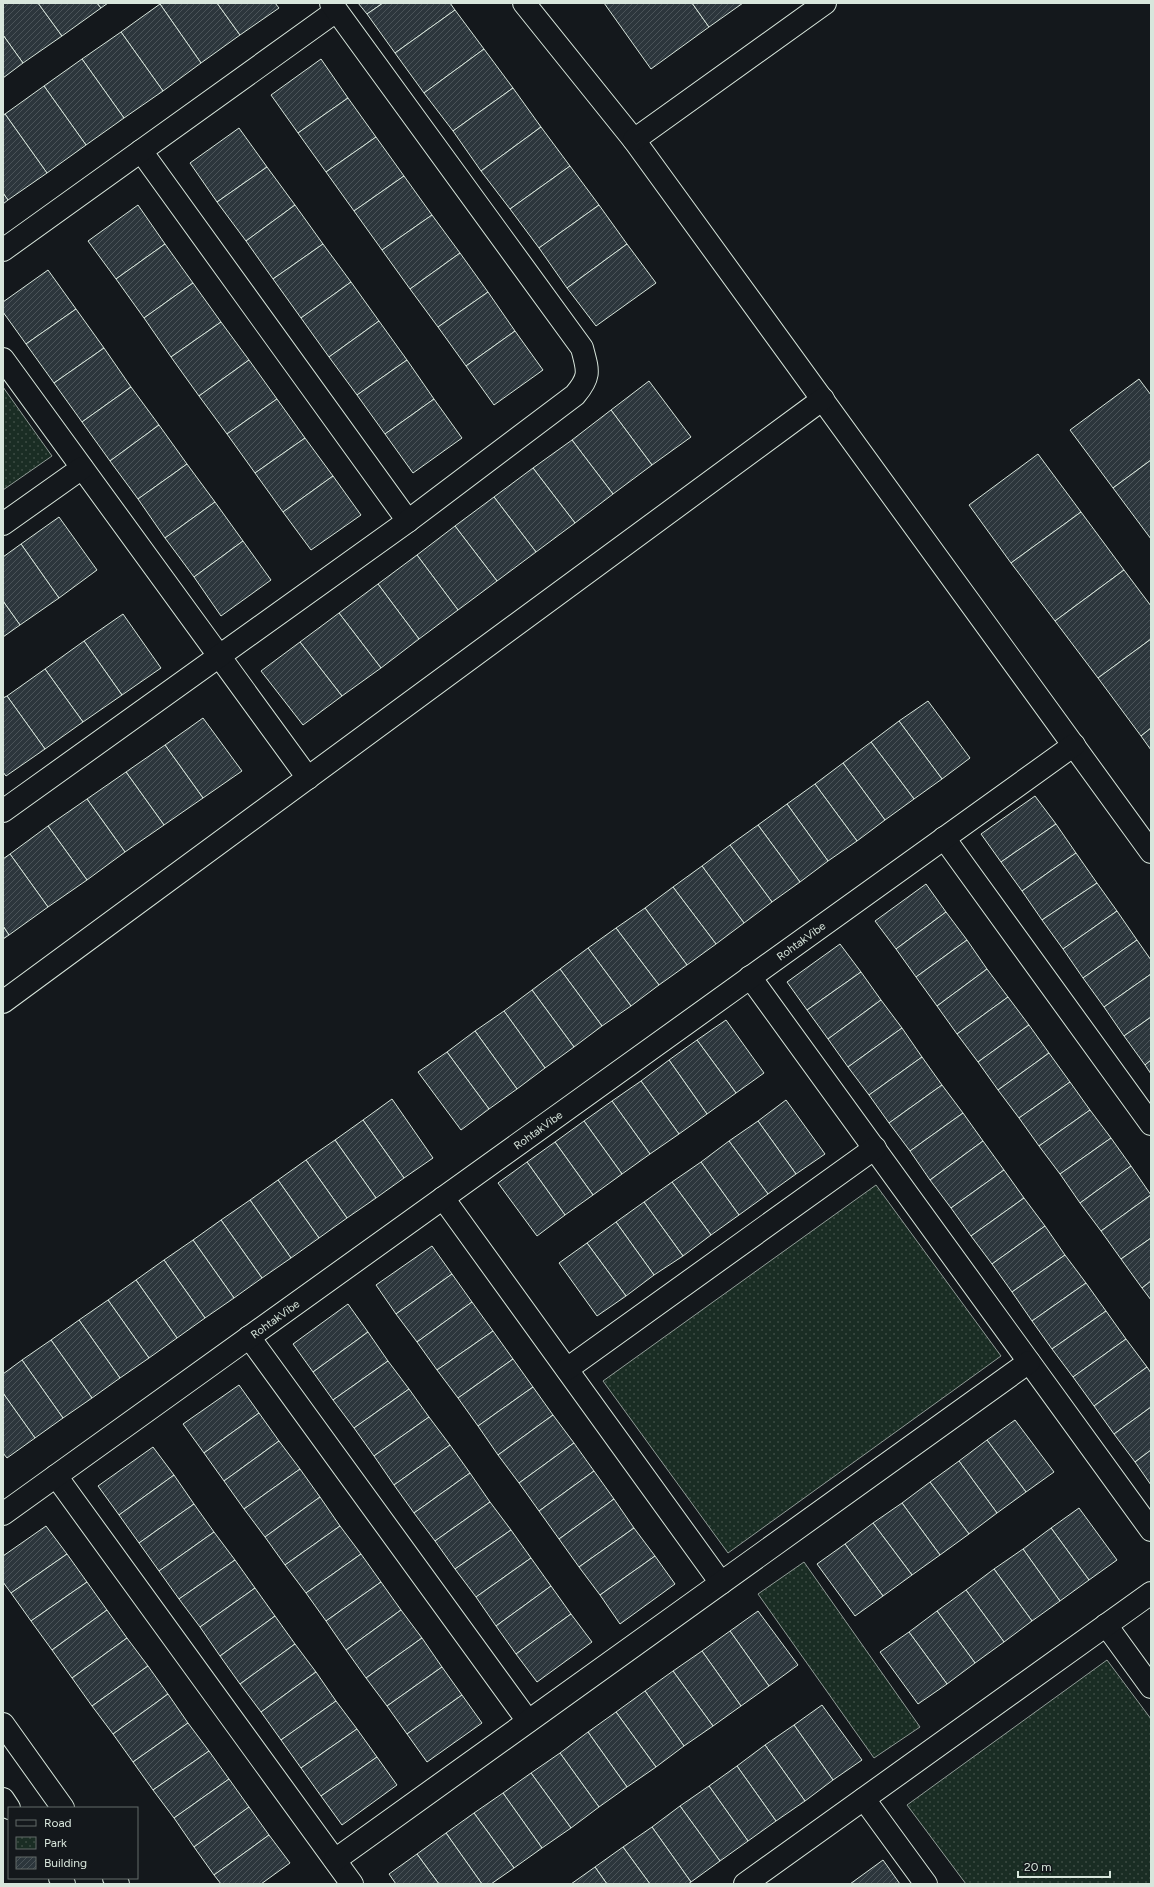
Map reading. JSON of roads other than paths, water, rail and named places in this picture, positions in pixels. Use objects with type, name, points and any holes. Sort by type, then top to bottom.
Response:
[{"type":"street","points":[[524,3],[634,140],[1151,852]]},
{"type":"street","points":[[634,140],[825,3]]},
{"type":"street","points":[[3,250],[141,151],[333,7],[582,348],[587,368],[585,382],[575,395],[408,521],[3,812]]},
{"type":"street","points":[[141,151],[408,521]]},
{"type":"street","points":[[3,359],[308,778]]},
{"type":"street","points":[[3,1002],[823,399]]},
{"type":"street","points":[[3,524],[82,468]]},
{"type":"street","name":"RohtakVibe","points":[[3,1514],[1074,745]]},
{"type":"street","points":[[944,838],[1151,1124]]},
{"type":"street","points":[[750,977],[1151,1530]]},
{"type":"street","points":[[567,1369],[875,1148]]},
{"type":"street","points":[[443,1198],[721,1583]]},
{"type":"street","points":[[249,1337],[528,1722]]},
{"type":"street","points":[[335,1860],[1029,1362]]},
{"type":"street","points":[[56,1476],[352,1884]]},
{"type":"street","points":[[745,1884],[1151,1593]]},
{"type":"street","points":[[1106,1625],[1151,1687]]},
{"type":"street","points":[[3,1724],[63,1807]]},
{"type":"street","points":[[864,1799],[926,1884]]}]
